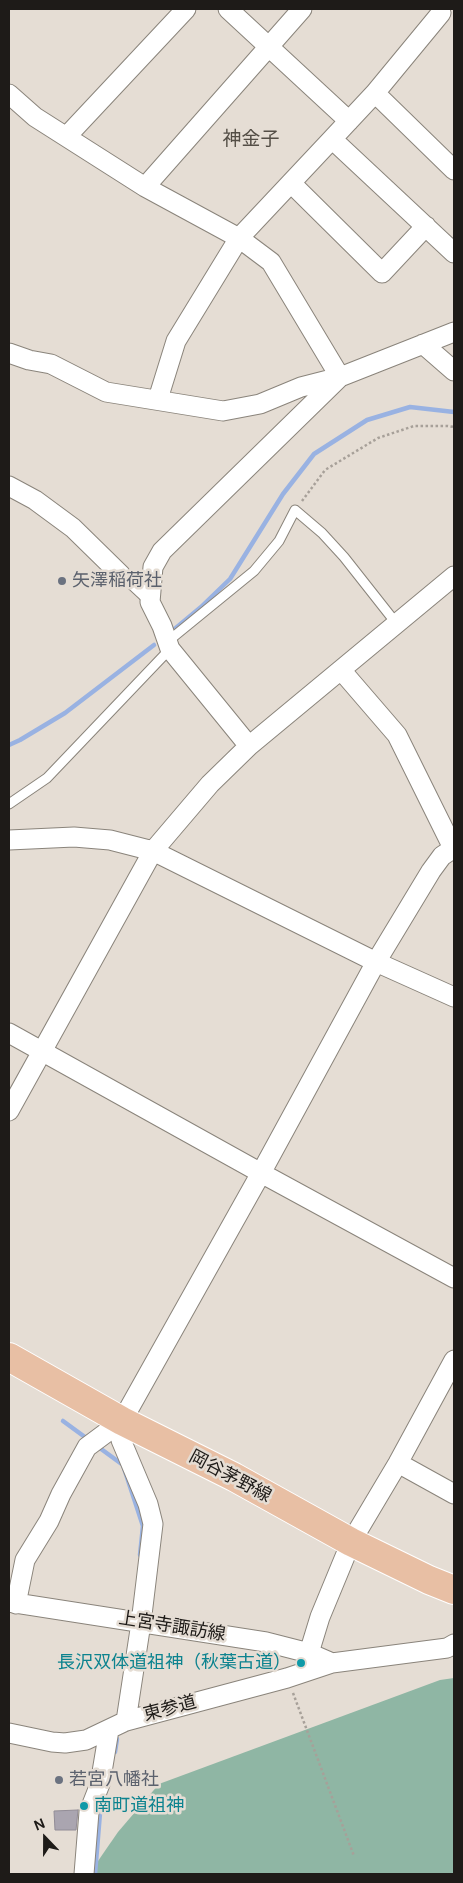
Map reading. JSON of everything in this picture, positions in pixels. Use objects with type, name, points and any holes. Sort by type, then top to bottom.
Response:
[{"type":"main road","name":"岡谷茅野線","points":[[9,1357],[122,1421],[234,1478],[352,1542],[429,1580],[454,1590]]},
{"type":"street","points":[[67,136],[186,9]]},
{"type":"street","points":[[228,9],[349,121]]},
{"type":"street","points":[[146,186],[268,45],[302,9]]},
{"type":"street","points":[[158,399],[176,341],[239,238],[375,93],[444,16]]},
{"type":"street","points":[[375,93],[454,170]]},
{"type":"street","points":[[9,94],[36,117],[146,186],[239,238],[271,262],[340,377]]},
{"type":"street","points":[[332,139],[454,253]]},
{"type":"street","points":[[291,183],[382,273],[426,226]]},
{"type":"street","points":[[9,353],[29,360],[51,364],[106,392],[223,411],[260,404],[301,386],[340,377],[454,332]]},
{"type":"street","points":[[423,344],[454,371]]},
{"type":"street","points":[[249,746],[168,646],[162,626],[150,602],[153,567],[162,551],[340,377]]},
{"type":"street","points":[[9,486],[35,500],[72,528],[122,575]]},
{"type":"street","points":[[9,1110],[153,851],[210,784],[249,746],[454,576]]},
{"type":"street","points":[[12,1603],[25,1560],[49,1521],[61,1494],[88,1447],[122,1421],[261,1173],[376,962],[431,871],[442,856],[454,848],[397,735],[341,670]]},
{"type":"street","points":[[9,840],[74,837],[110,840],[153,851],[376,962],[454,997]]},
{"type":"street","points":[[9,1032],[454,1278]]},
{"type":"street","points":[[309,1653],[320,1617],[352,1542],[398,1463],[454,1360]]},
{"type":"street","points":[[122,1421],[121,1440],[148,1504],[153,1524],[141,1623],[126,1721]]},
{"type":"street","points":[[398,1463],[454,1494]]},
{"type":"street","name":"上宮寺諏訪線","points":[[12,1603],[266,1642],[309,1653],[332,1663]]},
{"type":"street","name":"東参道","points":[[9,1733],[52,1742],[65,1743],[86,1740],[126,1721],[287,1678],[332,1663],[447,1648],[454,1644]]},
{"type":"street","points":[[84,1874],[89,1812],[100,1784],[108,1730]]},
{"type":"lane","points":[[9,804],[46,778],[168,646],[254,571],[280,541],[296,510],[322,533],[344,557],[396,623]]},
{"type":"lane","points":[[122,575],[150,602]]},
{"type":"path","points":[[296,510],[325,470],[378,438],[414,426],[454,427]]},
{"type":"path","points":[[287,1678],[354,1856]]},
{"type":"green space","points":[[454,1678],[454,1874],[89,1874],[118,1832],[159,1784],[440,1680]]},
{"type":"building","points":[[78,1810],[76,1830],[55,1830],[54,1811]]},
{"type":"waterway","points":[[171,632],[230,579],[283,494],[314,454],[367,420],[410,407],[454,412]]},
{"type":"waterway","points":[[9,745],[65,713],[154,645]]},
{"type":"waterway","points":[[63,1421],[89,1440]]},
{"type":"waterway","points":[[97,1446],[123,1465],[143,1526],[140,1555]]},
{"type":"waterway","points":[[115,1752],[117,1739]]},
{"type":"waterway","points":[[95,1874],[100,1813],[105,1794]]},
{"type":"place","name":"矢澤稲荷社","points":[[62,581]]},
{"type":"place","name":"長沢双体道祖神（秋葉古道）","points":[[301,1663]]},
{"type":"place","name":"若宮八幡社","points":[[59,1780]]},
{"type":"place","name":"南町道祖神","points":[[84,1806]]},
{"type":"district","name":"神金子","points":[[251,140]]}]
